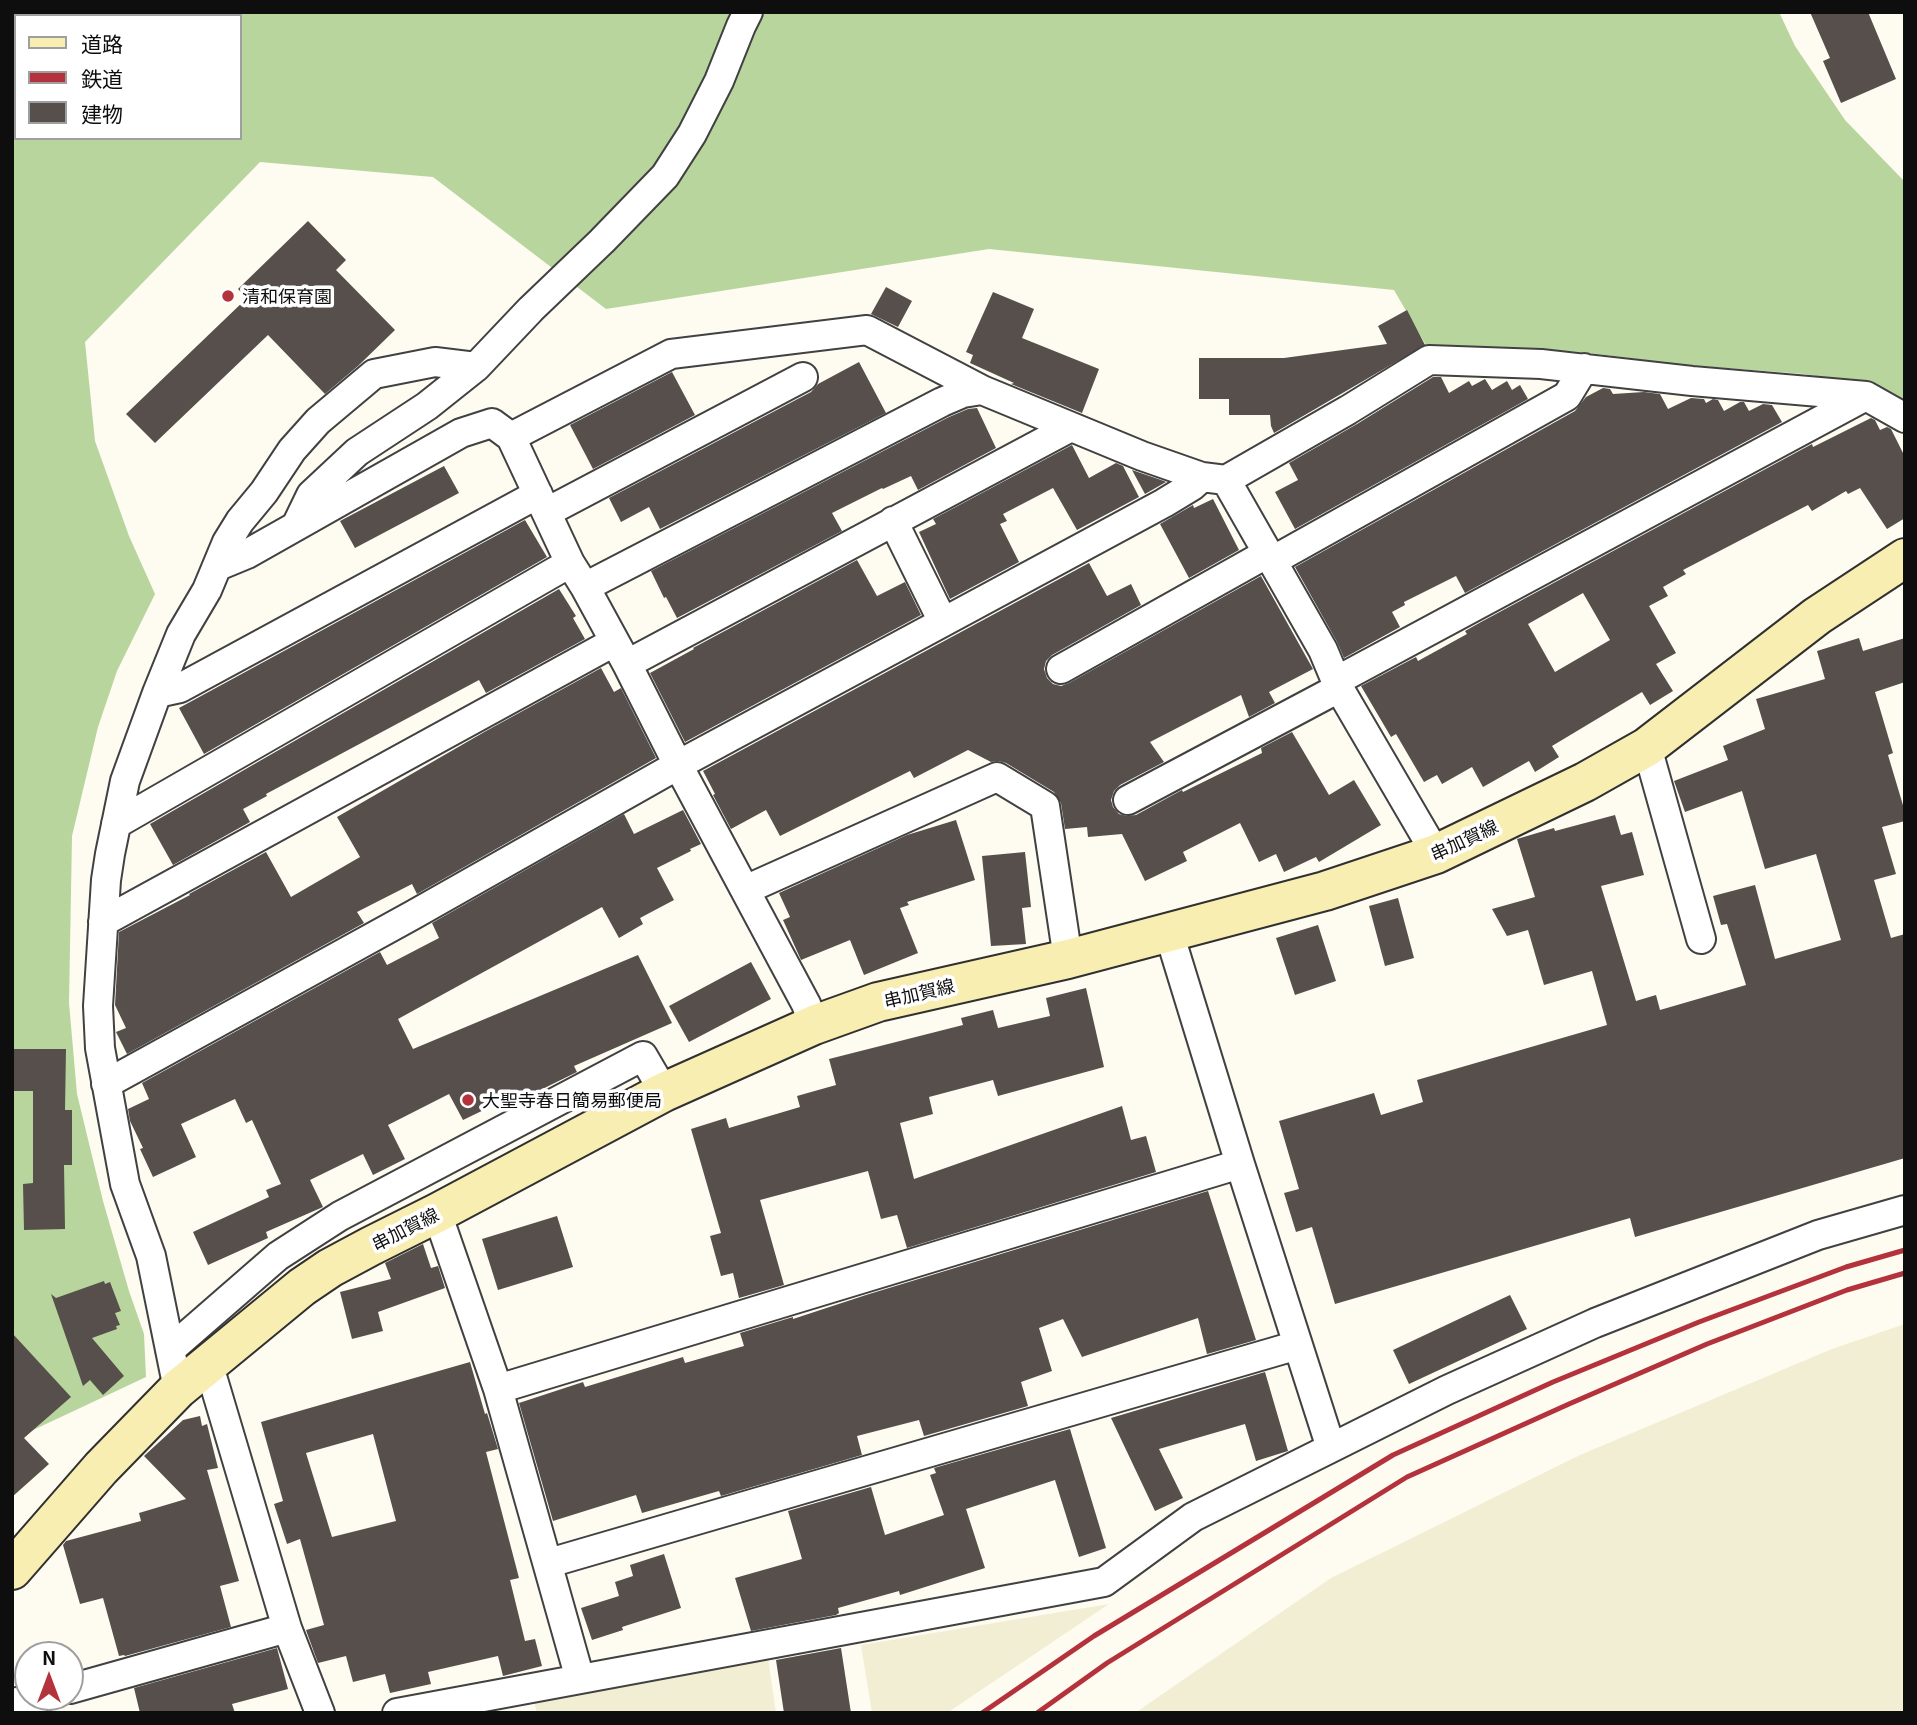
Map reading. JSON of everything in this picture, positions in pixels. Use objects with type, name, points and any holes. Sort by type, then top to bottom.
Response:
[{"type":"main road","name":"串加賀線","points":[[12,1570],[101,1468],[178,1389],[209,1366],[253,1326],[330,1268],[664,1092],[814,1025],[877,1002],[1068,959],[1325,891],[1436,854],[1585,782],[1647,747],[1818,616],[1905,558]]},
{"type":"street","points":[[296,526],[311,495],[357,452],[427,406],[476,367],[665,176],[692,135],[719,81],[748,12]]},
{"type":"street","points":[[511,437],[671,354],[867,330],[982,390],[1142,456],[1214,479],[1270,557],[1323,650],[1338,685],[1436,854]]},
{"type":"street","points":[[106,1084],[678,765],[1192,486],[1214,479],[1348,410],[1429,360],[1541,364],[1692,381],[1866,396],[1905,418]]},
{"type":"street","points":[[178,1389],[151,1255],[125,1184],[100,1048],[98,1006],[106,880],[125,781],[181,634],[207,590],[240,521],[264,492],[292,450],[318,421],[374,374],[435,362],[476,367]]},
{"type":"street","points":[[1061,669],[1567,396],[1584,368]]},
{"type":"street","points":[[157,693],[180,688],[542,503],[803,377]]},
{"type":"street","points":[[585,587],[942,402],[963,393],[982,390]]},
{"type":"street","points":[[1128,800],[1866,396]]},
{"type":"street","points":[[218,566],[247,554],[461,433],[492,423],[511,437],[570,563],[621,653],[806,1004],[814,1025]]},
{"type":"street","points":[[103,922],[621,653],[893,521],[1071,427]]},
{"type":"street","points":[[893,521],[943,622]]},
{"type":"street","points":[[116,824],[570,563]]},
{"type":"street","points":[[1647,747],[1701,939]]},
{"type":"street","points":[[745,890],[997,777],[1045,806],[1068,959]]},
{"type":"street","points":[[1169,933],[1331,1448]]},
{"type":"street","points":[[170,1350],[278,1255],[340,1216],[643,1056],[664,1092]]},
{"type":"street","points":[[498,1389],[1240,1164]]},
{"type":"street","points":[[397,1713],[1104,1582],[1193,1517],[1447,1390],[1595,1323],[1818,1235],[1905,1210]]},
{"type":"street","points":[[437,1213],[498,1389],[580,1679]]},
{"type":"street","points":[[549,1563],[1298,1345]]},
{"type":"street","points":[[209,1366],[287,1628],[320,1713]]},
{"type":"street","points":[[84,1685],[287,1628]]},
{"type":"shaded area","points":[[1905,1324],[1905,1713],[1135,1713],[1331,1578],[1580,1455],[1832,1349]]},
{"type":"shaded area","points":[[1109,1604],[947,1713],[872,1713],[861,1645]]},
{"type":"shaded area","points":[[768,1658],[776,1713],[537,1713],[534,1701]]},
{"type":"green space","points":[[12,12],[1779,12],[1795,46],[1845,120],[1905,182],[1905,405],[1864,384],[1804,374],[1686,365],[1581,352],[1427,347],[1394,290],[989,249],[606,309],[433,177],[260,162],[85,342],[95,441],[129,536],[155,594],[117,671],[98,727],[72,836],[69,1003],[77,1094],[103,1201],[144,1334],[146,1377],[12,1440]]},
{"type":"building","points":[[1810,12],[1868,12],[1896,79],[1841,103],[1823,61],[1830,58]]},
{"type":"building","points":[[308,221],[346,260],[336,270],[395,330],[325,394],[268,335],[155,443],[126,414],[247,298],[238,289]]},
{"type":"building","points":[[886,287],[912,301],[898,327],[871,314]]},
{"type":"building","points":[[993,292],[1034,309],[1022,338],[1099,369],[1082,413],[1011,384],[1014,383],[970,363],[973,355],[966,352]]},
{"type":"building","points":[[1407,310],[1425,345],[1274,433],[1270,415],[1229,415],[1229,399],[1199,399],[1199,358],[1284,358],[1387,344],[1378,326]]},
{"type":"building","points":[[859,362],[886,413],[660,529],[649,507],[621,522],[609,498],[811,392],[818,384]]},
{"type":"building","points":[[672,372],[695,415],[593,469],[570,425]]},
{"type":"building","points":[[1433,377],[1441,377],[1449,393],[1469,381],[1472,386],[1485,379],[1492,390],[1507,381],[1512,390],[1520,385],[1528,399],[1295,529],[1275,492],[1298,480],[1289,463]]},
{"type":"building","points":[[1603,388],[1610,389],[1613,394],[1660,394],[1668,409],[1691,398],[1704,399],[1706,403],[1713,399],[1718,400],[1724,411],[1740,402],[1744,402],[1749,411],[1763,404],[1772,405],[1782,422],[1465,593],[1456,576],[1404,602],[1405,605],[1392,612],[1400,627],[1344,658],[1295,567],[1575,411],[1586,397]]},
{"type":"building","points":[[977,408],[996,448],[918,490],[911,476],[832,513],[842,531],[677,618],[651,571],[949,417]]},
{"type":"building","points":[[1871,418],[1880,430],[1887,427],[1891,429],[1905,457],[1905,518],[1887,529],[1860,488],[1848,494],[1846,491],[1812,511],[1808,505],[1683,570],[1686,574],[1663,587],[1668,596],[1649,606],[1676,653],[1656,664],[1673,691],[1650,705],[1642,692],[1552,746],[1559,757],[1535,772],[1529,761],[1483,787],[1472,767],[1442,784],[1437,775],[1424,782],[1396,734],[1391,737],[1361,686],[1416,657],[1418,661],[1467,634],[1465,631],[1481,622],[1812,444],[1813,447]],"holes":[[[1583,593],[1610,640],[1555,672],[1528,624]]]},
{"type":"building","points":[[1072,445],[1089,478],[1116,463],[1123,466],[1139,497],[1077,530],[1053,488],[1003,514],[1007,521],[1000,524],[1019,562],[950,599],[919,532],[936,524],[933,519]]},
{"type":"building","points":[[444,466],[459,493],[355,548],[340,521]]},
{"type":"building","points":[[1132,470],[1164,481],[1166,482],[1145,494]]},
{"type":"building","points":[[1213,499],[1239,550],[1189,578],[1160,524],[1193,505],[1194,508]]},
{"type":"building","points":[[525,520],[547,557],[204,754],[179,708]]},
{"type":"building","points":[[857,560],[877,596],[905,582],[921,615],[685,742],[650,673]]},
{"type":"building","points":[[1089,563],[1107,596],[1131,584],[1141,605],[1052,655],[1046,661],[1044,669],[1053,684],[1061,686],[1069,683],[1261,576],[1313,669],[1269,692],[1275,703],[1249,717],[1241,695],[1150,742],[1164,762],[1120,785],[1114,791],[1111,800],[1119,814],[1136,815],[1182,790],[1183,792],[1262,753],[1261,748],[1292,732],[1329,795],[1354,780],[1381,825],[1319,862],[1316,857],[1284,872],[1276,854],[1259,862],[1240,823],[1183,852],[1187,861],[1145,881],[1122,834],[1088,837],[1087,827],[1065,829],[1061,803],[1054,792],[1006,763],[991,762],[968,750],[914,778],[910,771],[780,836],[766,810],[731,829],[703,771]]},
{"type":"building","points":[[559,589],[576,616],[573,618],[585,639],[486,693],[479,680],[266,794],[267,796],[243,809],[250,822],[173,865],[150,824]]},
{"type":"building","points":[[1859,638],[1863,651],[1905,638],[1905,682],[1875,692],[1893,753],[1888,755],[1905,812],[1905,821],[1882,827],[1896,874],[1874,880],[1891,938],[1905,934],[1905,1158],[1635,1237],[1630,1218],[1335,1304],[1312,1227],[1296,1232],[1284,1193],[1299,1189],[1279,1121],[1374,1093],[1381,1115],[1423,1102],[1417,1080],[1607,1025],[1592,971],[1544,985],[1528,930],[1507,936],[1492,909],[1535,897],[1517,839],[1615,815],[1621,835],[1632,832],[1644,875],[1601,886],[1636,1001],[1656,995],[1660,1010],[1746,985],[1727,924],[1721,925],[1713,896],[1755,885],[1775,959],[1841,940],[1816,854],[1765,869],[1742,791],[1685,812],[1674,781],[1728,760],[1723,746],[1765,729],[1756,699],[1825,679],[1817,651]]},
{"type":"building","points":[[601,668],[614,692],[621,688],[656,758],[417,894],[412,884],[357,912],[364,923],[127,1054],[116,1032],[126,1028],[115,1005],[119,932],[266,852],[291,897],[360,857],[337,817]]},
{"type":"building","points":[[683,810],[701,844],[657,868],[674,900],[640,918],[643,924],[619,938],[602,907],[398,1019],[413,1049],[638,955],[672,1023],[574,1066],[577,1072],[520,1100],[517,1094],[463,1120],[449,1094],[388,1125],[405,1159],[373,1175],[363,1154],[310,1180],[323,1207],[266,1232],[268,1238],[208,1265],[193,1232],[269,1197],[266,1190],[281,1184],[252,1120],[246,1123],[235,1099],[181,1124],[196,1157],[153,1177],[140,1149],[143,1148],[130,1121],[128,1109],[149,1099],[142,1083],[380,952],[387,965],[439,938],[432,923],[624,814],[634,834]]},
{"type":"building","points":[[956,820],[975,880],[907,902],[909,905],[900,908],[918,953],[864,975],[850,940],[801,960],[783,920],[790,917],[779,893],[907,835]]},
{"type":"building","points":[[1025,852],[1031,907],[1022,908],[1026,944],[991,946],[982,856]]},
{"type":"building","points":[[1398,898],[1414,958],[1385,966],[1369,906]]},
{"type":"building","points":[[1318,925],[1336,981],[1295,995],[1276,938]]},
{"type":"building","points":[[751,962],[771,999],[689,1042],[669,1006]]},
{"type":"building","points":[[1086,988],[1104,1067],[998,1096],[993,1080],[929,1097],[933,1114],[900,1123],[914,1179],[1122,1106],[1131,1140],[1146,1136],[1156,1172],[907,1248],[897,1215],[881,1219],[868,1171],[760,1200],[784,1285],[739,1298],[733,1273],[721,1276],[710,1236],[721,1233],[691,1129],[726,1118],[729,1128],[800,1107],[797,1096],[836,1085],[829,1059],[963,1025],[961,1018],[993,1010],[998,1028],[1050,1016],[1046,998]]},
{"type":"building","points":[[13,1049],[66,1049],[65,1110],[72,1110],[72,1165],[64,1165],[65,1229],[24,1230],[23,1184],[33,1183],[33,1091],[13,1091]]},
{"type":"building","points":[[1208,1191],[1256,1340],[1207,1354],[1198,1318],[1082,1357],[1063,1319],[1039,1328],[1052,1371],[1021,1382],[1028,1406],[924,1436],[919,1420],[857,1436],[862,1455],[721,1496],[719,1491],[642,1513],[636,1495],[553,1521],[519,1403],[583,1382],[585,1387],[683,1357],[685,1363],[744,1346],[740,1333]]},
{"type":"building","points":[[557,1216],[573,1267],[498,1290],[482,1239]]},
{"type":"building","points":[[423,1244],[431,1268],[438,1266],[445,1288],[378,1312],[383,1331],[352,1339],[340,1292],[391,1279],[385,1263]]},
{"type":"building","points":[[104,1281],[105,1284],[110,1282],[121,1311],[115,1313],[120,1325],[116,1326],[117,1329],[92,1338],[124,1376],[103,1395],[90,1380],[83,1386],[51,1294],[56,1298]]},
{"type":"building","points":[[1510,1295],[1527,1329],[1409,1384],[1393,1350]]},
{"type":"building","points":[[12,1333],[71,1397],[24,1438],[49,1464],[12,1497]]},
{"type":"building","points":[[470,1362],[498,1449],[486,1452],[519,1578],[510,1580],[525,1641],[535,1639],[542,1666],[503,1676],[498,1656],[428,1672],[431,1684],[390,1693],[385,1674],[353,1682],[346,1656],[318,1663],[306,1630],[324,1625],[300,1539],[287,1544],[274,1504],[283,1501],[261,1422]],"holes":[[[373,1434],[396,1521],[332,1537],[306,1453]]]},
{"type":"building","points":[[1265,1372],[1288,1451],[1256,1461],[1245,1424],[1159,1449],[1183,1498],[1155,1511],[1111,1418]]},
{"type":"building","points":[[200,1416],[202,1426],[207,1424],[218,1468],[207,1470],[239,1581],[220,1586],[231,1627],[119,1656],[103,1598],[80,1604],[63,1545],[66,1541],[141,1521],[139,1513],[186,1499],[144,1456],[183,1420]]},
{"type":"building","points":[[1070,1429],[1106,1548],[1079,1557],[1055,1480],[966,1509],[985,1568],[900,1595],[899,1591],[838,1608],[839,1613],[836,1615],[751,1631],[735,1578],[802,1559],[788,1511],[871,1487],[885,1535],[944,1515],[930,1475],[936,1473],[934,1468]]},
{"type":"building","points":[[664,1554],[681,1608],[592,1640],[581,1608],[619,1596],[615,1582],[633,1576],[630,1565]]},
{"type":"building","points":[[277,1648],[288,1689],[232,1704],[235,1713],[140,1713],[134,1688]]},
{"type":"building","points":[[841,1648],[851,1713],[784,1713],[776,1660]]},
{"type":"railway","points":[[982,1713],[1094,1636],[1393,1455],[1553,1382],[1699,1322],[1846,1267],[1905,1250]]},
{"type":"railway","points":[[1037,1713],[1107,1663],[1407,1477],[1707,1344],[1847,1290],[1905,1273]]},
{"type":"place","name":"清和保育園","points":[[228,296]]},
{"type":"place","name":"大聖寺春日簡易郵便局","points":[[468,1100]]}]
